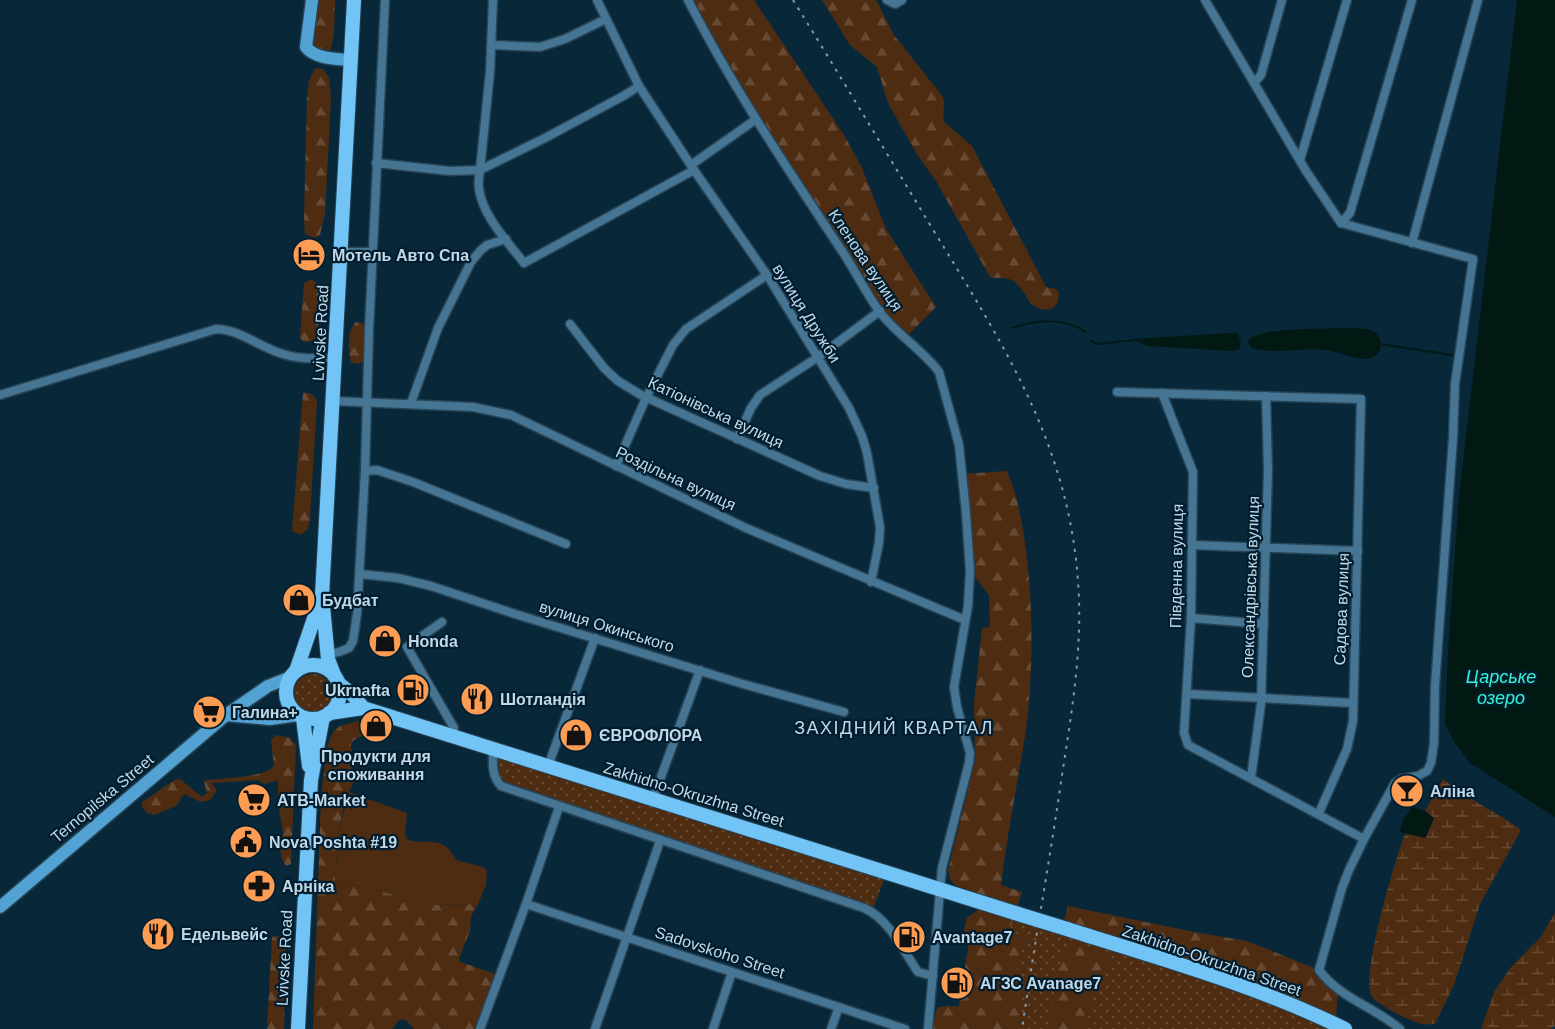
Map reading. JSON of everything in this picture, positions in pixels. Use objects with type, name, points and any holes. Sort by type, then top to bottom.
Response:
[{"type":"main road","points":[[312,0],[306,47],[309,51],[326,57],[351,60]]},
{"type":"main road","name":"Lvivske Road","points":[[336,679],[328,654],[322,596],[354,0]]},
{"type":"main road","name":"Lvivske Road","points":[[293,674],[322,596]]},
{"type":"main road","points":[[226,715],[270,718],[301,716],[314,719],[326,715],[339,699],[336,679],[320,666],[304,667],[293,674],[287,685],[287,702],[301,716]]},
{"type":"main road","name":"Ternopilska Street","points":[[0,907],[226,715],[268,686],[293,674]]},
{"type":"main road","name":"Zakhidno-Okruzhna Street","points":[[336,679],[363,708]]},
{"type":"main road","name":"Zakhidno-Okruzhna Street","points":[[326,715],[363,708],[940,888],[1235,983],[1303,1008],[1345,1029]]},
{"type":"main road","name":"Lvivske Road","points":[[298,1029],[311,780],[326,715]]},
{"type":"main road","name":"Lvivske Road","points":[[301,716],[311,780]]},
{"type":"street","points":[[328,654],[349,648],[353,641],[357,614],[385,0]]},
{"type":"street","points":[[493,0],[492,45],[478,186],[480,196],[492,219],[524,264],[692,168],[755,120]]},
{"type":"street","name":"вулиця Дружби","points":[[597,0],[632,91],[692,168],[767,276],[849,408],[862,436],[880,527],[871,582]]},
{"type":"street","name":"Кленова вулиця","points":[[688,0],[727,74],[755,120],[880,311],[904,339],[939,372],[959,445],[970,571],[968,606],[954,687],[968,745],[969,764],[942,868],[928,1029]]},
{"type":"street","points":[[887,0],[896,3],[902,0]]},
{"type":"street","points":[[1205,0],[1300,160],[1341,223],[1473,259],[1455,384],[1431,763],[1427,771],[1395,783],[1364,838],[1342,888],[1319,970],[1328,983],[1338,991],[1389,1019],[1400,1029]]},
{"type":"street","points":[[1254,83],[1261,75],[1282,0]]},
{"type":"street","points":[[1300,160],[1347,0]]},
{"type":"street","points":[[1341,223],[1350,213],[1412,0]]},
{"type":"street","points":[[1412,243],[1478,0]]},
{"type":"street","points":[[492,45],[540,47],[565,39],[606,19]]},
{"type":"street","points":[[376,163],[450,171],[480,170],[516,154],[632,91]]},
{"type":"street","points":[[411,403],[438,328],[471,262],[487,245],[506,239]]},
{"type":"street","points":[[341,252],[372,252]]},
{"type":"street","points":[[616,466],[646,398],[673,345],[686,329],[767,276]]},
{"type":"street","points":[[737,439],[751,408],[760,395],[818,357],[880,311]]},
{"type":"street","name":"Катіонівська вулиця","points":[[570,324],[604,368],[618,381],[646,398],[820,476],[846,484],[874,488]]},
{"type":"street","points":[[0,395],[216,329],[231,332],[282,354],[304,359],[335,358]]},
{"type":"street","points":[[1117,392],[1266,396]]},
{"type":"street","name":"Південна вулиця","points":[[1162,393],[1193,472],[1191,618],[1184,733],[1188,745],[1251,778]]},
{"type":"street","name":"Садова вулиця","points":[[1266,396],[1361,399],[1352,734],[1319,813]]},
{"type":"street","name":"Олександрівська вулиця","points":[[1251,778],[1261,699],[1264,624],[1268,459],[1266,396]]},
{"type":"street","name":"Роздільна вулиця","points":[[333,401],[411,403],[473,408],[511,415],[746,528],[965,620]]},
{"type":"street","points":[[365,471],[377,470],[413,482],[566,544]]},
{"type":"street","points":[[1191,545],[1358,551]]},
{"type":"street","name":"вулиця Окинського","points":[[360,574],[398,578],[431,586],[595,638],[844,712]]},
{"type":"street","points":[[1191,618],[1264,624]]},
{"type":"street","points":[[442,622],[407,647],[454,728],[452,736]]},
{"type":"street","points":[[548,766],[595,638]]},
{"type":"street","points":[[653,799],[700,670]]},
{"type":"street","points":[[1188,694],[1353,703]]},
{"type":"street","points":[[494,749],[492,770],[496,781],[501,786],[872,912],[883,922],[918,972],[933,976]]},
{"type":"street","points":[[1251,778],[1364,838]]},
{"type":"street","points":[[480,1029],[559,807]]},
{"type":"street","points":[[595,1029],[660,841]]},
{"type":"street","name":"Sadovskoho Street","points":[[526,904],[905,1029]]},
{"type":"street","points":[[713,1029],[732,972]]},
{"type":"street","points":[[831,1029],[839,1007]]},
{"type":"green space","points":[[315,0],[335,0],[331,49],[323,52],[313,43],[312,37]]},
{"type":"green space","points":[[688,0],[754,0],[844,135],[862,168],[886,229],[936,307],[904,339],[880,311],[796,182]]},
{"type":"green space","points":[[822,0],[876,0],[894,35],[943,97],[943,121],[972,146],[1046,287],[1056,289],[1059,293],[1058,302],[1052,309],[1034,306],[1017,284],[1010,280],[990,277],[936,181],[918,156],[888,103],[877,67],[850,45]]},
{"type":"green space","points":[[315,68],[323,69],[329,78],[331,98],[325,213],[320,235],[315,238],[305,234],[304,219],[307,98],[309,81]]},
{"type":"green space","points":[[310,280],[315,281],[319,286],[318,338],[317,341],[304,342],[300,338],[304,283]]},
{"type":"green space","points":[[356,322],[362,323],[367,336],[363,361],[358,364],[351,362],[349,346],[349,336]]},
{"type":"green space","points":[[303,393],[312,394],[317,401],[310,519],[308,529],[300,535],[292,531]]},
{"type":"green space","points":[[1007,471],[1016,497],[1023,532],[1031,620],[1030,680],[1025,736],[1001,885],[1022,892],[1017,907],[955,885],[950,879],[948,870],[975,762],[974,703],[982,628],[990,627],[989,595],[970,571],[963,474]]},
{"type":"green space","points":[[313,674],[327,679],[332,693],[327,707],[313,712],[299,707],[294,693],[299,679]]},
{"type":"green space","points":[[358,721],[366,723],[362,736],[351,742],[353,784],[346,797],[338,835],[335,881],[406,897],[429,897],[435,905],[478,904],[471,916],[470,931],[458,961],[495,974],[475,1029],[414,1029],[406,1020],[399,1020],[392,1029],[313,1029],[321,797],[327,747],[333,732],[340,726]]},
{"type":"green space","points":[[276,735],[290,738],[296,745],[291,864],[286,866],[280,850],[283,833],[278,802],[278,780],[264,784],[258,780],[211,783],[217,790],[210,800],[201,802],[184,794],[176,806],[154,815],[147,813],[142,807],[142,802],[176,779],[180,779],[202,797],[207,793],[204,782],[206,780],[252,775],[269,770],[274,766],[271,740]]},
{"type":"green space","points":[[496,753],[886,874],[873,909],[503,784],[495,770]]},
{"type":"green space","points":[[1443,779],[1521,830],[1480,904],[1454,985],[1435,1024],[1425,1024],[1417,1023],[1379,1003],[1371,995],[1369,982],[1381,915],[1405,834],[1426,837],[1434,818],[1425,811]]},
{"type":"green space","points":[[349,792],[407,813],[405,835],[408,840],[436,842],[447,847],[456,860],[483,867],[487,871],[486,885],[478,904],[434,905],[429,897],[406,897],[335,881],[338,835]]},
{"type":"green space","points":[[1068,906],[1247,941],[1319,970],[1338,991],[1336,1017],[1253,983],[1064,921]]},
{"type":"green space","points":[[980,909],[1196,972],[1337,1029],[931,1029],[938,1007],[959,1006],[969,943],[962,941],[967,918]]},
{"type":"green space","points":[[980,909],[1013,919],[1009,934],[1016,934],[1026,929],[1015,978],[1021,1012],[1018,1029],[931,1029],[938,1007],[959,1006],[969,943],[962,942],[967,918]]},
{"type":"green space","points":[[1555,913],[1555,1026],[1551,1029],[1481,1029],[1494,992],[1511,967],[1540,938]]},
{"type":"green space","points":[[278,936],[286,941],[284,1029],[267,1029],[272,937]]},
{"type":"green space","points":[[1077,943],[1107,952],[1108,965],[1091,997],[1087,1029],[1051,1029],[1059,969],[1063,957]]},
{"type":"water","name":"Царське озеро","points":[[1517,0],[1555,0],[1555,817],[1470,763],[1455,743],[1445,724],[1459,496]]},
{"type":"water","points":[[1369,329],[1378,336],[1381,344],[1376,356],[1360,359],[1326,350],[1261,350],[1252,348],[1248,341],[1254,336],[1281,331]]},
{"type":"water","points":[[1237,333],[1241,342],[1239,349],[1233,351],[1147,346],[1132,339]]},
{"type":"water","points":[[1412,807],[1425,811],[1434,818],[1425,838],[1400,832],[1402,822]]},
{"type":"waterway","points":[[1012,328],[1050,321],[1069,324],[1086,332]]},
{"type":"waterway","points":[[1091,341],[1097,344],[1135,340]]},
{"type":"waterway","points":[[1380,344],[1452,355]]},
{"type":"railway","points":[[793,0],[957,268],[1008,357],[1049,447],[1064,495],[1074,546],[1079,600],[1077,669],[1022,1029]]},
{"type":"place","name":"Мотель Авто Спа","points":[[309,255]]},
{"type":"place","name":"Будбат","points":[[299,600]]},
{"type":"place","name":"Honda","points":[[385,641]]},
{"type":"place","name":"Ukrnafta","points":[[413,690]]},
{"type":"place","name":"Шотландія","points":[[477,699]]},
{"type":"place","name":"Галина+","points":[[209,712]]},
{"type":"place","name":"Продукти для споживання","points":[[376,726]]},
{"type":"place","name":"ЄВРОФЛОРА","points":[[576,735]]},
{"type":"place","name":"Аліна","points":[[1407,791]]},
{"type":"place","name":"ATB-Market","points":[[254,800]]},
{"type":"place","name":"Nova Poshta #19","points":[[246,842]]},
{"type":"place","name":"Арніка","points":[[259,886]]},
{"type":"place","name":"Едельвейс","points":[[158,934]]},
{"type":"place","name":"Avantage7","points":[[909,937]]},
{"type":"place","name":"АГЗС Avanage7","points":[[957,983]]},
{"type":"district","name":"ЗАХІДНИЙ КВАРТАЛ","points":[[894,728]]}]
